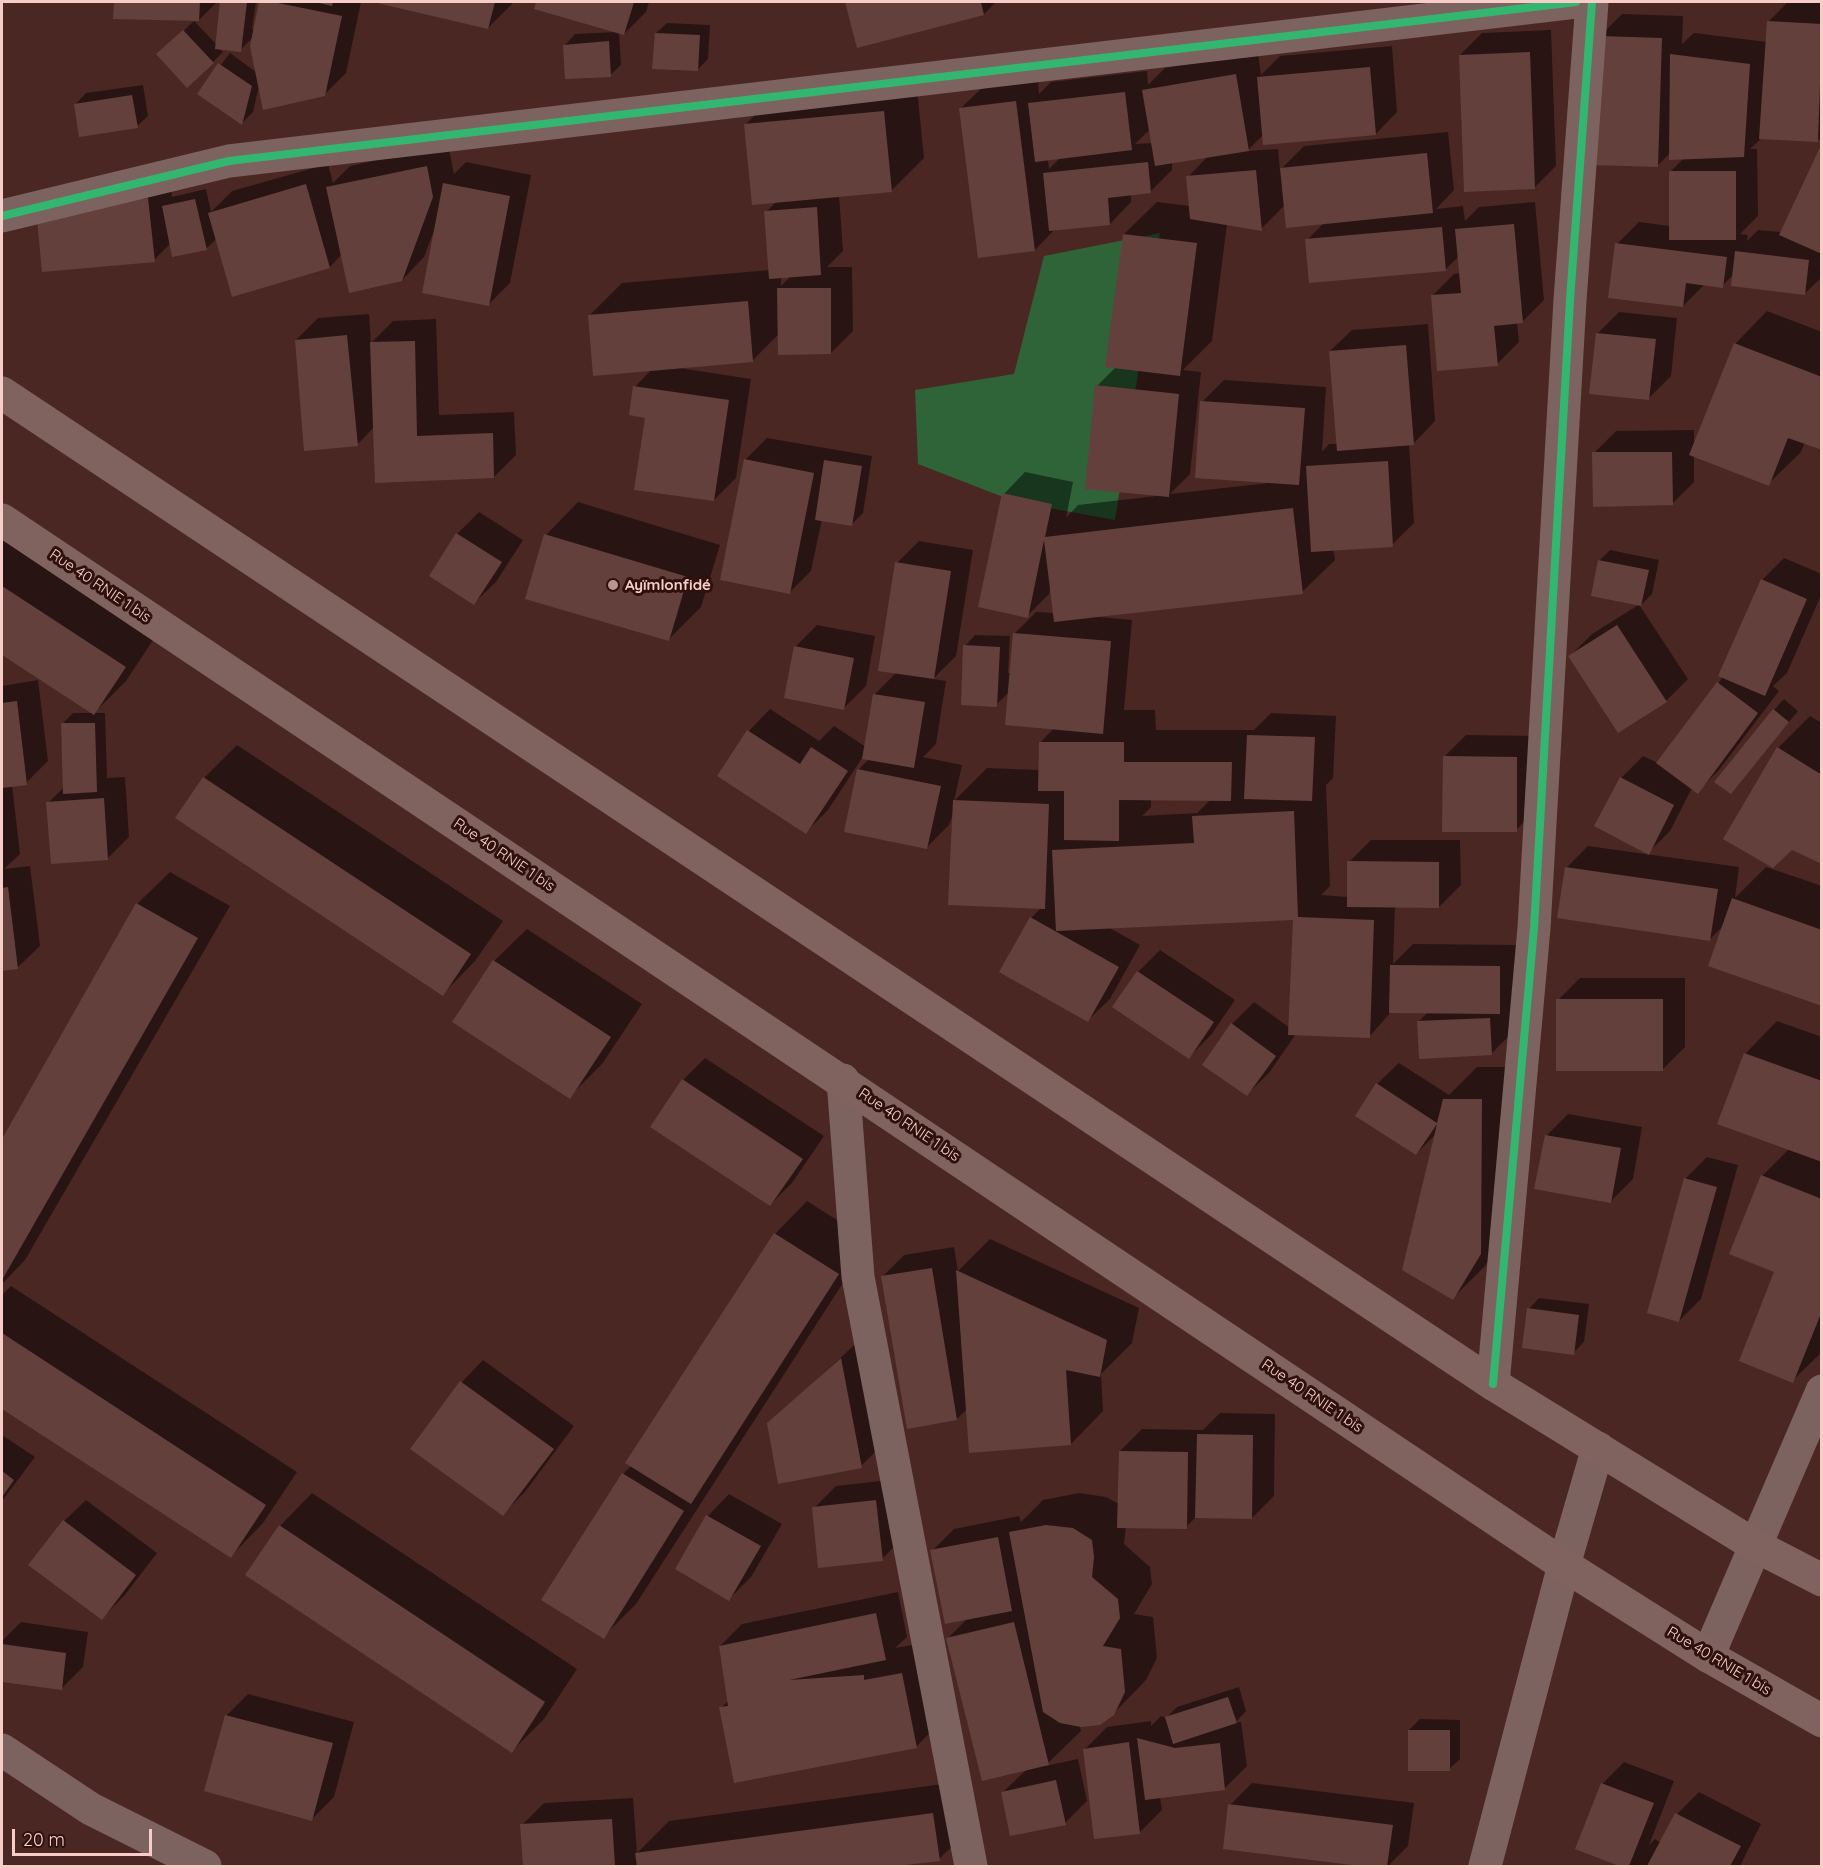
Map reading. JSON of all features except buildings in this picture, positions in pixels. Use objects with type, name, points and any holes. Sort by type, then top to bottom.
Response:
[{"type":"main road","points":[[2,393],[1493,1384],[1756,1546],[1821,1580]]},
{"type":"main road","name":"Rue 40 RNIE 1 bis","points":[[2,520],[843,1080],[1564,1565],[1708,1656],[1821,1721]]},
{"type":"street","points":[[2,216],[229,161],[1576,2]]},
{"type":"street","points":[[1493,1384],[1534,928],[1570,300],[1592,2]]},
{"type":"street","points":[[843,1080],[858,1277],[971,1866]]},
{"type":"street","points":[[1708,1656],[1821,1391]]},
{"type":"street","points":[[1485,1866],[1564,1565],[1598,1448]]},
{"type":"street","points":[[2,1750],[91,1809],[205,1866]]},
{"type":"green space","points":[[1160,233],[1115,520],[1016,502],[918,464],[915,390],[1014,374],[1044,256]]},
{"type":"cycle path","points":[[2,216],[229,161],[1576,2]]},
{"type":"cycle path","points":[[1493,1384],[1534,928],[1570,300],[1592,2]]},
{"type":"place","name":"Ayïmlonfidé","points":[[613,585]]}]
